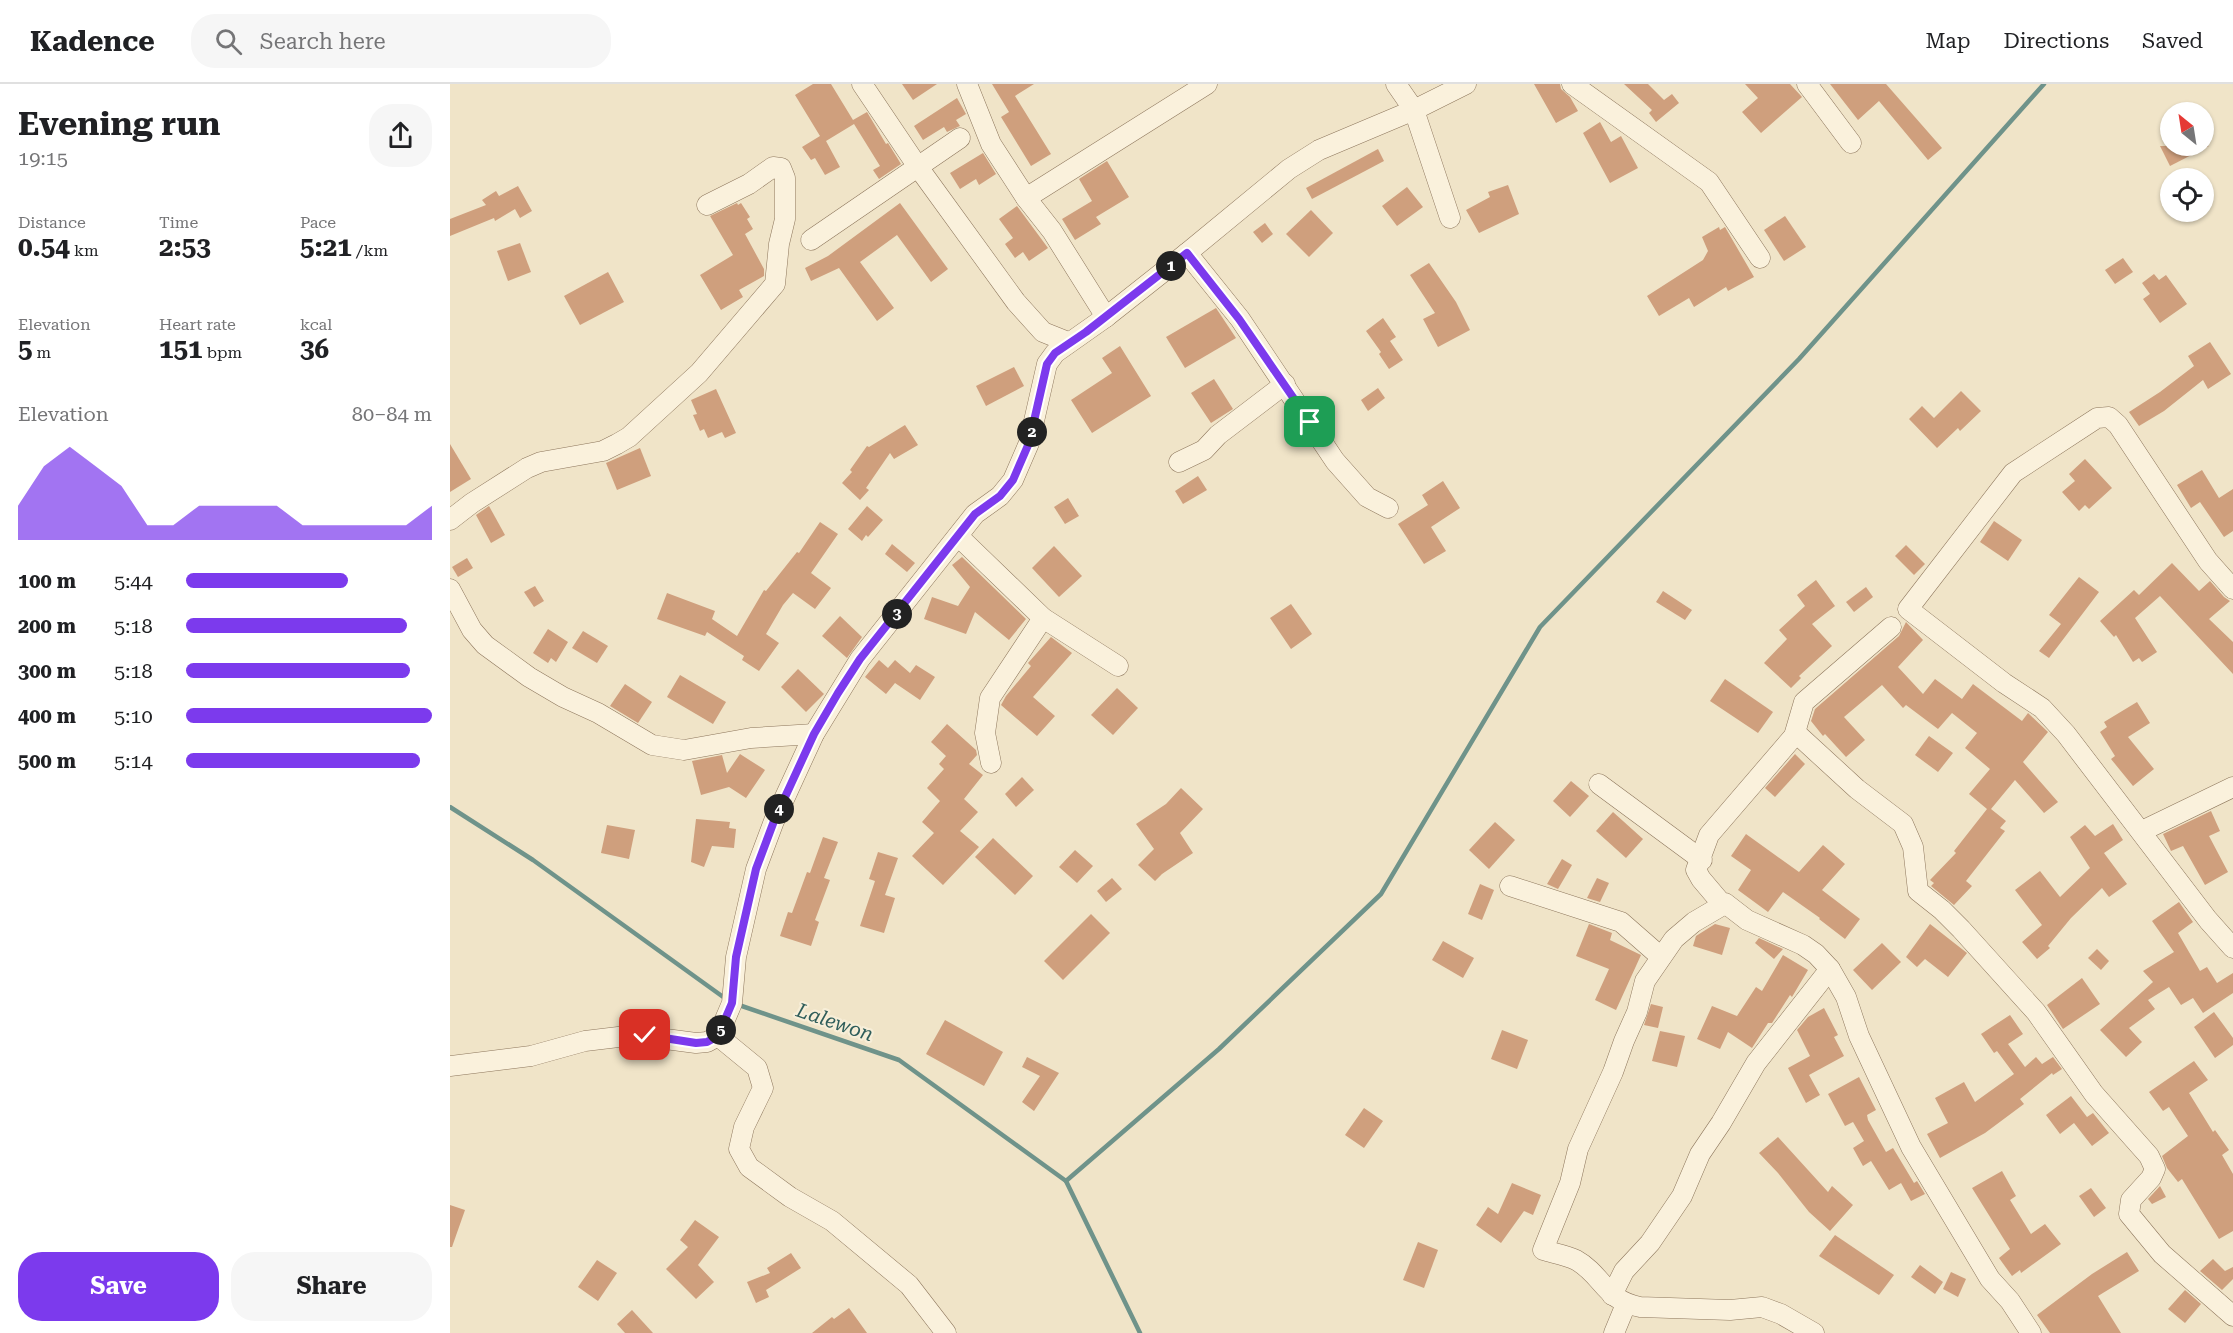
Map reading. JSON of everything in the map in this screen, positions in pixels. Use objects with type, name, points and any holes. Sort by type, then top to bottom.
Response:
[{"type":"street","points":[[862,84],[918,167],[1016,302],[1043,332],[1068,342]]},
{"type":"street","points":[[967,84],[991,144],[1026,198],[1052,231],[1106,317]]},
{"type":"street","points":[[1026,198],[1207,84]]},
{"type":"street","points":[[1396,84],[1414,110],[1450,218]]},
{"type":"street","points":[[450,1066],[531,1056],[585,1041],[635,1035],[696,1043],[707,1042],[718,1036],[732,1003],[736,957],[756,869],[774,821],[814,734],[860,659],[975,514],[1000,496],[1013,480],[1029,443],[1047,364],[1055,353],[1106,317],[1289,169],[1319,150],[1414,110],[1466,84]]},
{"type":"street","points":[[1572,84],[1709,182],[1761,258]]},
{"type":"street","points":[[1807,84],[1851,143]]},
{"type":"street","points":[[811,240],[960,138]]},
{"type":"street","points":[[450,520],[527,468],[541,462],[603,451],[629,437],[699,373],[769,291],[777,277],[779,244],[785,219],[785,178],[781,168],[772,167],[748,184],[707,205]]},
{"type":"street","points":[[1187,253],[1239,319],[1335,461],[1367,497],[1388,508]]},
{"type":"street","points":[[1179,462],[1204,450],[1218,435],[1285,384]]},
{"type":"street","points":[[2233,588],[2208,561],[2118,425],[2109,417],[2097,418],[2013,473],[1908,609],[2004,683],[2042,708],[2072,741],[2208,920],[2233,948]]},
{"type":"street","points":[[958,536],[1043,618],[1118,666]]},
{"type":"street","points":[[450,589],[472,630],[485,645],[529,677],[563,697],[598,713],[652,745],[684,750],[751,738],[814,734]]},
{"type":"street","points":[[991,764],[984,733],[990,699],[1043,618]]},
{"type":"street","points":[[1723,905],[1696,870],[1702,860],[1709,835],[1794,736],[1804,702],[1891,627]]},
{"type":"street","points":[[1794,736],[1796,733],[1857,789],[1903,824],[1913,847],[1918,891],[1962,929],[2036,1012],[2094,1094],[2150,1156],[2155,1169],[2151,1178],[2131,1200],[2128,1214],[2162,1254],[2233,1316]]},
{"type":"street","points":[[1599,784],[1702,860]]},
{"type":"street","points":[[2142,831],[2233,787]]},
{"type":"street","points":[[1510,886],[1621,922],[1661,957]]},
{"type":"street","points":[[1814,1333],[1781,1314],[1762,1307],[1730,1310],[1640,1307],[1619,1300],[1575,1259],[1543,1250],[1570,1184],[1578,1149],[1614,1072],[1645,981],[1674,939],[1694,922],[1725,903],[1747,920],[1803,945],[1816,954],[1830,969],[1846,997],[1859,1036],[1911,1147],[1990,1279],[2010,1301],[2031,1333]]},
{"type":"street","points":[[1614,1333],[1624,1271],[1650,1243],[1682,1196],[1700,1154],[1756,1063],[1830,969]]},
{"type":"street","points":[[718,1036],[757,1068],[764,1088],[744,1127],[739,1149],[749,1167],[789,1197],[832,1221],[909,1285],[946,1333]]},
{"type":"building","points":[[813,84],[831,84],[853,120],[867,112],[901,164],[879,179],[873,170],[880,166],[854,124],[826,141],[840,167],[825,175],[815,158],[811,160],[802,147],[820,136],[795,95]]},
{"type":"building","points":[[902,84],[937,84],[913,100]]},
{"type":"building","points":[[992,84],[1034,84],[1015,96],[1051,154],[1031,166],[1001,117],[1009,112]]},
{"type":"building","points":[[1534,84],[1560,84],[1561,89],[1570,97],[1578,111],[1556,123]]},
{"type":"building","points":[[1624,84],[1648,84],[1664,100],[1672,94],[1679,103],[1656,122],[1649,113],[1652,110]]},
{"type":"building","points":[[1745,84],[1790,84],[1802,97],[1761,133],[1742,112],[1758,98]]},
{"type":"building","points":[[1830,84],[1886,84],[1942,148],[1928,160],[1879,101],[1858,120]]},
{"type":"building","points":[[957,98],[966,114],[956,120],[960,126],[947,132],[944,127],[923,140],[914,126]]},
{"type":"building","points":[[1600,122],[1611,142],[1621,136],[1638,168],[1610,183],[1583,133]]},
{"type":"building","points":[[1378,149],[1384,161],[1312,199],[1306,188]]},
{"type":"building","points":[[983,153],[996,174],[979,185],[976,179],[960,189],[950,173]]},
{"type":"building","points":[[2165,156],[2190,156],[2170,166]]},
{"type":"building","points":[[1107,161],[1129,197],[1096,217],[1101,224],[1075,240],[1062,219],[1092,201],[1079,179]]},
{"type":"building","points":[[1508,185],[1519,214],[1479,233],[1466,210],[1490,197],[1488,192]]},
{"type":"building","points":[[518,186],[532,211],[520,218],[515,209],[495,221],[494,218],[450,236],[450,219],[486,205],[482,200],[496,191],[499,196]]},
{"type":"building","points":[[1407,187],[1423,207],[1397,226],[1382,206]]},
{"type":"building","points":[[737,203],[738,205],[741,203],[750,217],[747,219],[753,229],[745,234],[764,269],[764,276],[739,290],[743,297],[721,310],[700,275],[733,255],[710,216]]},
{"type":"building","points":[[900,203],[948,269],[931,282],[897,235],[860,262],[894,308],[877,321],[839,268],[811,281],[805,268],[828,256]]},
{"type":"building","points":[[1017,206],[1048,248],[1029,261],[1023,252],[1015,258],[1005,244],[1013,238],[999,219]]},
{"type":"building","points":[[1311,210],[1333,233],[1309,257],[1286,234]]},
{"type":"building","points":[[1785,216],[1806,247],[1784,261],[1764,230]]},
{"type":"building","points":[[1265,223],[1273,234],[1262,243],[1253,232]]},
{"type":"building","points":[[1719,227],[1720,230],[1725,227],[1754,277],[1728,291],[1726,287],[1694,307],[1689,298],[1659,316],[1647,296],[1703,260],[1708,251],[1702,237]]},
{"type":"building","points":[[520,243],[531,272],[508,281],[497,251]]},
{"type":"building","points":[[2123,258],[2133,272],[2115,284],[2105,270]]},
{"type":"building","points":[[1429,263],[1456,302],[1470,330],[1438,347],[1423,319],[1435,313],[1410,275]]},
{"type":"building","points":[[608,272],[624,302],[580,325],[564,296]]},
{"type":"building","points":[[2154,274],[2159,280],[2166,275],[2187,304],[2160,323],[2143,299],[2150,294],[2142,283]]},
{"type":"building","points":[[1216,308],[1236,338],[1185,368],[1166,337]]},
{"type":"building","points":[[1383,318],[1396,337],[1390,341],[1403,360],[1389,369],[1379,354],[1381,352],[1366,331]]},
{"type":"building","points":[[2210,342],[2231,374],[2208,389],[2203,380],[2164,411],[2139,426],[2129,412],[2194,366],[2188,356]]},
{"type":"building","points":[[1120,346],[1151,396],[1092,433],[1071,400],[1112,373],[1102,358]]},
{"type":"building","points":[[1014,367],[1024,386],[986,406],[976,386]]},
{"type":"building","points":[[1214,379],[1233,409],[1211,423],[1191,393]]},
{"type":"building","points":[[1378,388],[1385,398],[1368,411],[1361,400]]},
{"type":"building","points":[[716,389],[736,433],[725,438],[722,432],[708,438],[704,429],[700,431],[693,415],[697,414],[691,400]]},
{"type":"building","points":[[1961,391],[1981,411],[1937,448],[1909,419],[1922,406],[1934,418]]},
{"type":"building","points":[[905,425],[918,445],[894,459],[890,453],[866,488],[869,490],[860,500],[842,483],[852,472],[850,470],[867,446],[869,447]]},
{"type":"building","points":[[450,444],[471,479],[450,492]]},
{"type":"building","points":[[640,448],[651,476],[617,490],[606,463]]},
{"type":"building","points":[[2085,459],[2112,488],[2089,509],[2085,505],[2079,511],[2062,492],[2075,481],[2069,474]]},
{"type":"building","points":[[2202,470],[2219,498],[2233,489],[2233,531],[2224,537],[2200,502],[2191,508],[2177,485]]},
{"type":"building","points":[[1198,476],[1207,490],[1183,504],[1175,491]]},
{"type":"building","points":[[1443,481],[1460,508],[1431,527],[1446,551],[1424,564],[1398,524],[1428,505],[1422,495]]},
{"type":"building","points":[[1068,498],[1079,516],[1065,524],[1054,507]]},
{"type":"building","points":[[489,506],[505,535],[491,543],[476,515]]},
{"type":"building","points":[[867,506],[883,520],[862,541],[848,529]]},
{"type":"building","points":[[1994,521],[2022,540],[2008,561],[1980,542]]},
{"type":"building","points":[[820,522],[838,534],[811,573],[831,588],[815,609],[793,593],[766,634],[779,643],[759,671],[742,660],[744,656],[707,632],[705,636],[657,619],[667,593],[715,611],[712,619],[737,636],[764,590],[766,591],[797,552],[799,553]]},
{"type":"building","points":[[892,544],[915,563],[907,572],[885,554]]},
{"type":"building","points":[[1906,545],[1925,564],[1914,575],[1895,556]]},
{"type":"building","points":[[1054,546],[1082,576],[1059,597],[1032,568]]},
{"type":"building","points":[[962,557],[1026,619],[1009,640],[975,612],[966,634],[924,619],[932,597],[958,606],[970,587],[952,565]]},
{"type":"building","points":[[467,558],[473,568],[458,577],[452,567]]},
{"type":"building","points":[[2172,563],[2199,591],[2210,581],[2230,601],[2209,619],[2233,642],[2233,674],[2160,596],[2135,618],[2157,652],[2142,662],[2139,658],[2133,662],[2116,635],[2114,637],[2100,621],[2134,590],[2139,595]]},
{"type":"building","points":[[2079,577],[2099,592],[2049,658],[2039,651],[2061,624],[2049,615]]},
{"type":"building","points":[[1816,580],[1835,606],[1812,624],[1832,646],[1799,676],[1801,678],[1791,688],[1764,663],[1787,639],[1779,630],[1805,606],[1797,595]]},
{"type":"building","points":[[535,586],[544,601],[534,607],[524,592]]},
{"type":"building","points":[[1866,587],[1873,597],[1854,612],[1846,602]]},
{"type":"building","points":[[1663,591],[1692,610],[1685,620],[1656,602]]},
{"type":"building","points":[[1291,604],[1312,634],[1291,649],[1270,618]]},
{"type":"building","points":[[840,616],[862,637],[847,658],[822,636]]},
{"type":"building","points":[[1906,622],[1923,640],[1898,667],[1923,694],[1935,679],[1962,699],[1973,684],[2022,721],[2028,713],[2048,732],[2023,762],[2058,802],[2044,813],[2015,780],[1991,809],[2006,821],[2000,828],[2005,831],[1966,881],[1972,886],[1954,905],[1931,886],[1934,883],[1930,880],[1956,853],[1954,851],[1987,809],[1969,794],[1990,769],[1965,748],[1977,733],[1952,713],[1938,729],[1906,705],[1903,708],[1882,685],[1844,717],[1865,740],[1846,757],[1825,734],[1823,736],[1811,721],[1815,709],[1899,636]]},
{"type":"building","points":[[548,629],[568,642],[556,662],[551,658],[548,663],[533,653]]},
{"type":"building","points":[[583,631],[608,646],[597,663],[572,648]]},
{"type":"building","points":[[1051,637],[1072,653],[1033,697],[1055,716],[1037,736],[1001,705],[1031,666],[1028,663]]},
{"type":"building","points":[[879,660],[888,668],[895,660],[910,673],[916,665],[935,677],[920,700],[895,683],[886,694],[865,677]]},
{"type":"building","points":[[798,669],[824,694],[806,712],[781,687]]},
{"type":"building","points":[[680,675],[726,702],[713,724],[667,697]]},
{"type":"building","points":[[1725,679],[1773,712],[1758,733],[1710,701]]},
{"type":"building","points":[[625,684],[652,702],[638,723],[610,706]]},
{"type":"building","points":[[1117,688],[1138,708],[1113,735],[1091,715]]},
{"type":"building","points":[[2137,702],[2150,723],[2128,737],[2154,769],[2133,786],[2111,759],[2115,756],[2100,732],[2107,727],[2104,722]]},
{"type":"building","points":[[947,724],[976,750],[977,755],[969,764],[983,775],[964,799],[978,812],[960,831],[979,847],[943,885],[912,856],[934,833],[922,822],[940,801],[927,788],[944,769],[939,764],[946,756],[931,742]]},
{"type":"building","points":[[1929,736],[1953,753],[1938,772],[1915,755]]},
{"type":"building","points":[[740,754],[765,770],[746,798],[729,787],[701,795],[692,761],[722,755],[727,773]]},
{"type":"building","points":[[1795,754],[1805,764],[1775,797],[1765,788]]},
{"type":"building","points":[[1022,777],[1034,790],[1016,807],[1005,794]]},
{"type":"building","points":[[1571,781],[1589,796],[1570,817],[1553,801]]},
{"type":"building","points":[[1181,788],[1203,809],[1180,833],[1193,853],[1155,881],[1138,865],[1154,849],[1136,824],[1166,804]]},
{"type":"building","points":[[2211,811],[2220,831],[2209,836],[2228,872],[2205,885],[2183,846],[2171,851],[2163,834]]},
{"type":"building","points":[[1613,812],[1643,839],[1626,858],[1596,831]]},
{"type":"building","points":[[696,819],[730,822],[729,828],[736,829],[734,848],[712,846],[704,867],[691,862]]},
{"type":"building","points":[[1495,822],[1515,840],[1489,869],[1469,850]]},
{"type":"building","points":[[2113,824],[2123,840],[2104,853],[2127,884],[2109,897],[2102,888],[2071,918],[2048,946],[2050,948],[2037,959],[2022,942],[2042,925],[2015,890],[2040,871],[2060,897],[2090,868],[2070,837],[2085,825],[2095,836]]},
{"type":"building","points":[[607,825],[635,830],[629,859],[601,853]]},
{"type":"building","points":[[1746,834],[1799,872],[1823,845],[1845,864],[1822,890],[1860,919],[1845,939],[1783,892],[1768,912],[1738,890],[1751,870],[1731,856]]},
{"type":"building","points":[[823,837],[838,842],[824,878],[830,880],[815,920],[819,922],[811,946],[780,936],[788,912],[792,913],[807,872],[810,873]]},
{"type":"building","points":[[993,838],[1033,876],[1015,895],[975,857]]},
{"type":"building","points":[[1075,850],[1093,866],[1077,883],[1059,867]]},
{"type":"building","points":[[878,852],[898,858],[885,895],[895,898],[884,933],[860,926],[875,881],[869,879]]},
{"type":"building","points":[[1562,859],[1572,865],[1558,889],[1547,884]]},
{"type":"building","points":[[1112,878],[1122,889],[1106,902],[1097,891]]},
{"type":"building","points":[[1597,878],[1609,883],[1600,902],[1587,898]]},
{"type":"building","points":[[1480,884],[1494,890],[1482,920],[1468,914]]},
{"type":"building","points":[[2179,902],[2193,922],[2178,933],[2200,971],[2207,967],[2217,983],[2233,973],[2233,993],[2203,1013],[2193,998],[2181,1005],[2169,987],[2148,1000],[2155,1009],[2129,1028],[2142,1042],[2126,1057],[2100,1030],[2153,982],[2143,971],[2174,952],[2152,921]]},
{"type":"building","points":[[1091,914],[1110,933],[1063,980],[1044,961]]},
{"type":"building","points":[[1589,924],[1612,933],[1610,940],[1641,955],[1616,1010],[1595,1000],[1609,969],[1576,956]]},
{"type":"building","points":[[1715,924],[1730,928],[1722,955],[1693,946],[1696,936]]},
{"type":"building","points":[[1930,924],[1967,953],[1948,977],[1925,959],[1917,967],[1906,957]]},
{"type":"building","points":[[1759,938],[1783,949],[1774,959],[1755,943]]},
{"type":"building","points":[[1443,941],[1474,958],[1463,978],[1432,960]]},
{"type":"building","points":[[1882,943],[1901,962],[1872,990],[1853,970]]},
{"type":"building","points":[[2097,949],[2109,961],[2101,970],[2088,958]]},
{"type":"building","points":[[1783,955],[1808,970],[1792,997],[1790,995],[1772,1023],[1768,1023],[1752,1048],[1728,1032],[1720,1049],[1697,1039],[1712,1006],[1737,1016],[1756,987],[1762,991]]},
{"type":"building","points":[[2082,978],[2100,1004],[2063,1029],[2047,1005]]},
{"type":"building","points":[[1651,1004],[1663,1007],[1658,1028],[1644,1025]]},
{"type":"building","points":[[1824,1008],[1838,1035],[1834,1037],[1844,1056],[1809,1075],[1820,1095],[1806,1103],[1788,1068],[1810,1056],[1797,1030],[1808,1017]]},
{"type":"building","points":[[2214,1012],[2233,1038],[2233,1045],[2215,1058],[2194,1027]]},
{"type":"building","points":[[2010,1015],[2023,1034],[2008,1044],[2025,1067],[2036,1057],[2042,1064],[2053,1057],[2062,1069],[2053,1075],[2052,1073],[2020,1099],[2024,1104],[1985,1133],[1940,1158],[1927,1134],[1948,1123],[1935,1098],[1964,1082],[1975,1102],[2014,1074],[1997,1051],[1994,1053],[1981,1034]]},
{"type":"building","points":[[945,1020],[1003,1052],[984,1086],[926,1054]]},
{"type":"building","points":[[1502,1030],[1528,1040],[1517,1069],[1491,1059]]},
{"type":"building","points":[[1660,1031],[1685,1036],[1677,1067],[1652,1061]]},
{"type":"building","points":[[1027,1057],[1059,1073],[1034,1111],[1022,1102],[1040,1076],[1022,1067]]},
{"type":"building","points":[[2194,1061],[2208,1080],[2189,1093],[2213,1132],[2215,1130],[2229,1150],[2222,1155],[2233,1174],[2233,1231],[2219,1239],[2182,1179],[2178,1182],[2167,1168],[2162,1156],[2188,1136],[2169,1107],[2163,1111],[2149,1092]]},
{"type":"building","points":[[1859,1077],[1876,1110],[1867,1115],[1868,1120],[1886,1152],[1893,1148],[1914,1183],[1917,1181],[1925,1194],[1911,1201],[1901,1183],[1889,1190],[1871,1161],[1863,1166],[1853,1148],[1864,1141],[1853,1122],[1845,1126],[1828,1094]]},
{"type":"building","points":[[2071,1096],[2087,1117],[2093,1113],[2109,1133],[2092,1146],[2074,1123],[2060,1134],[2046,1115]]},
{"type":"building","points":[[1364,1108],[1383,1121],[1364,1148],[1345,1135]]},
{"type":"building","points":[[1778,1137],[1828,1192],[1832,1186],[1853,1205],[1830,1231],[1809,1212],[1759,1153]]},
{"type":"building","points":[[2002,1171],[2016,1196],[2010,1200],[2031,1234],[2045,1224],[2061,1244],[2021,1273],[2020,1270],[2012,1276],[1999,1258],[2010,1249],[1972,1188]]},
{"type":"building","points":[[1512,1183],[1541,1195],[1533,1215],[1524,1211],[1501,1243],[1476,1225],[1488,1207],[1498,1214]]},
{"type":"building","points":[[2160,1186],[2166,1197],[2152,1204],[2148,1199]]},
{"type":"building","points":[[2091,1188],[2106,1208],[2094,1217],[2079,1196]]},
{"type":"building","points":[[450,1205],[465,1210],[452,1247],[450,1247]]},
{"type":"building","points":[[695,1220],[719,1237],[698,1265],[714,1282],[696,1299],[666,1269],[688,1247],[680,1240]]},
{"type":"building","points":[[1835,1235],[1894,1275],[1879,1295],[1819,1256]]},
{"type":"building","points":[[1418,1242],[1438,1250],[1424,1288],[1403,1280]]},
{"type":"building","points":[[2127,1252],[2139,1271],[2098,1296],[2121,1333],[2050,1333],[2037,1315],[2092,1274]]},
{"type":"building","points":[[791,1253],[801,1268],[766,1290],[769,1297],[756,1303],[747,1282],[770,1273],[767,1268]]},
{"type":"building","points":[[2213,1259],[2225,1271],[2233,1267],[2233,1279],[2222,1290],[2200,1271]]},
{"type":"building","points":[[597,1260],[617,1273],[598,1301],[578,1287]]},
{"type":"building","points":[[1920,1265],[1943,1282],[1935,1294],[1911,1277]]},
{"type":"building","points":[[1951,1272],[1966,1279],[1958,1297],[1943,1289]]},
{"type":"building","points":[[2185,1290],[2201,1304],[2185,1323],[2168,1309]]},
{"type":"building","points":[[849,1308],[867,1333],[812,1333],[832,1317],[834,1319]]},
{"type":"building","points":[[632,1310],[653,1333],[625,1333],[617,1324]]},
{"type":"waterway","points":[[1066,1181],[1219,1049],[1381,894],[1540,627],[1799,359],[2044,84]]},
{"type":"waterway","name":"Lalewon","points":[[450,807],[533,860],[726,999]]},
{"type":"waterway","name":"Lalewon","points":[[736,1004],[899,1060],[1066,1181],[1140,1333]]},
{"type":"route","points":[[645,1035],[696,1043],[707,1042],[718,1036],[732,1003],[736,957],[756,869],[774,821],[814,734],[860,659],[975,514],[1000,496],[1013,480],[1029,443],[1047,364],[1055,353],[1068,342],[1086,332],[1187,253],[1239,319],[1310,422]]}]
